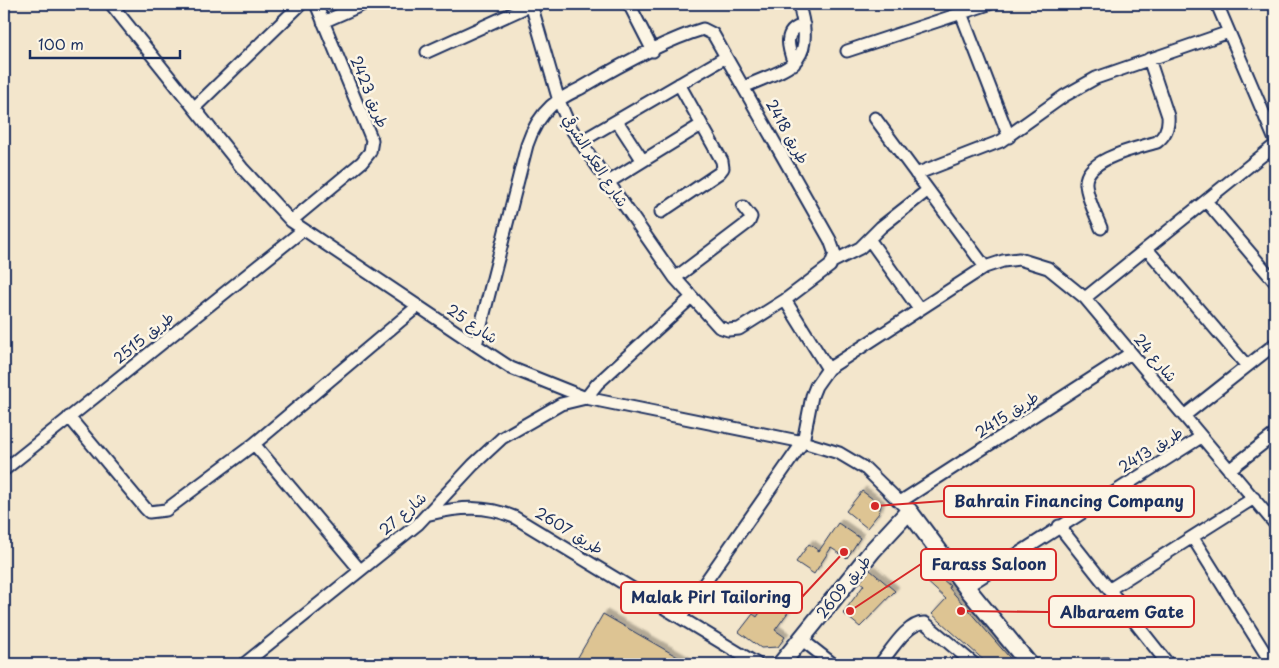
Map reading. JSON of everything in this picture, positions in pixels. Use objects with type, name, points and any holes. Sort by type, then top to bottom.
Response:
[{"type":"street","name":"شارع 25","points":[[111,4],[242,168],[292,221],[511,368],[586,398],[803,442],[839,453],[854,460],[866,469],[905,507]]},
{"type":"street","points":[[194,108],[300,4]]},
{"type":"street","name":"طريق 2423","points":[[292,221],[362,162],[370,152],[372,140],[316,4]]},
{"type":"street","points":[[324,22],[364,4]]},
{"type":"street","points":[[476,345],[527,145],[537,124],[559,100],[653,51],[629,4]]},
{"type":"street","points":[[847,51],[989,4]]},
{"type":"street","points":[[1217,4],[1228,32],[1256,90],[1275,140]]},
{"type":"street","points":[[426,52],[531,5]]},
{"type":"street","name":"شارع العكر الشرقي","points":[[531,5],[565,118],[607,183],[691,298]]},
{"type":"street","points":[[961,13],[1009,137]]},
{"type":"street","points":[[744,87],[794,64],[800,57],[803,49],[802,19],[789,36],[788,46],[794,64]]},
{"type":"street","name":"طريق 2418","points":[[653,51],[700,30],[707,30],[713,34],[830,240],[834,248],[834,261]]},
{"type":"street","points":[[916,174],[1009,137],[1080,86],[1109,72],[1228,32]]},
{"type":"street","points":[[580,142],[726,57]]},
{"type":"street","points":[[1101,228],[1086,185],[1090,169],[1099,162],[1157,142],[1164,135],[1168,126],[1168,116],[1149,59]]},
{"type":"street","points":[[661,212],[719,173],[723,168],[722,161],[679,84]]},
{"type":"street","points":[[875,118],[985,267]]},
{"type":"street","points":[[617,121],[643,161]]},
{"type":"street","points":[[607,183],[701,125]]},
{"type":"street","points":[[1084,298],[1275,145]]},
{"type":"street","points":[[586,398],[597,384],[691,298],[719,327],[728,330],[739,329],[826,271],[834,261],[851,254],[887,222],[928,190]]},
{"type":"street","points":[[1206,201],[1275,282]]},
{"type":"street","points":[[675,278],[749,222],[751,217],[743,207]]},
{"type":"street","name":"طريق 2515","points":[[4,470],[303,230]]},
{"type":"street","points":[[869,239],[919,309]]},
{"type":"street","points":[[1147,249],[1247,366]]},
{"type":"street","name":"شارع 24","points":[[803,442],[812,396],[816,386],[828,369],[985,267],[1004,260],[1034,262],[1048,268],[1084,298],[1275,524]]},
{"type":"street","points":[[785,300],[828,369]]},
{"type":"street","points":[[69,417],[149,512],[166,510],[254,444],[418,306]]},
{"type":"street","points":[[1184,416],[1275,344]]},
{"type":"street","name":"طريق 2415","points":[[905,507],[1131,353]]},
{"type":"street","name":"شارع 27","points":[[244,664],[430,514],[473,465],[502,438],[561,404],[586,398]]},
{"type":"street","points":[[1229,470],[1275,434]]},
{"type":"street","name":"طريق 2413","points":[[966,587],[1059,526],[1202,437]]},
{"type":"street","points":[[680,617],[803,442]]},
{"type":"street","points":[[254,444],[360,570]]},
{"type":"street","points":[[1110,590],[1254,498]]},
{"type":"street","name":"طريق 2607","points":[[430,514],[473,507],[504,512],[556,541],[757,664]]},
{"type":"street","points":[[905,507],[966,587],[1029,664]]},
{"type":"street","name":"طريق 2609","points":[[781,664],[873,550],[905,507]]},
{"type":"street","points":[[1059,526],[1168,664]]},
{"type":"street","points":[[1193,538],[1272,664]]},
{"type":"street","points":[[880,664],[910,627],[917,623],[924,623],[974,664]]},
{"type":"street","points":[[801,639],[832,664]]},
{"type":"street","points":[[1103,664],[1109,664]]},
{"type":"building","points":[[862,491],[881,505],[879,513],[867,528],[846,511]]},
{"type":"building","points":[[838,523],[860,538],[847,558],[831,548],[814,574],[796,562],[809,544],[819,551]]},
{"type":"building","points":[[870,570],[895,591],[860,627],[843,613],[864,585],[860,582]]},
{"type":"building","points":[[932,570],[950,586],[949,588],[1015,664],[988,664],[932,614],[946,599],[924,579]]},
{"type":"building","points":[[770,598],[789,611],[775,630],[785,637],[778,647],[761,648],[739,632],[753,614],[757,617]]},
{"type":"building","points":[[603,614],[690,664],[574,664]]},
{"type":"place","name":"Bahrain Financing Company","points":[[875,506]]},
{"type":"place","name":"Malak Pirl Tailoring","points":[[844,552]]},
{"type":"place","name":"Farass Saloon","points":[[850,611]]},
{"type":"place","name":"Albaraem Gate","points":[[961,611]]}]
